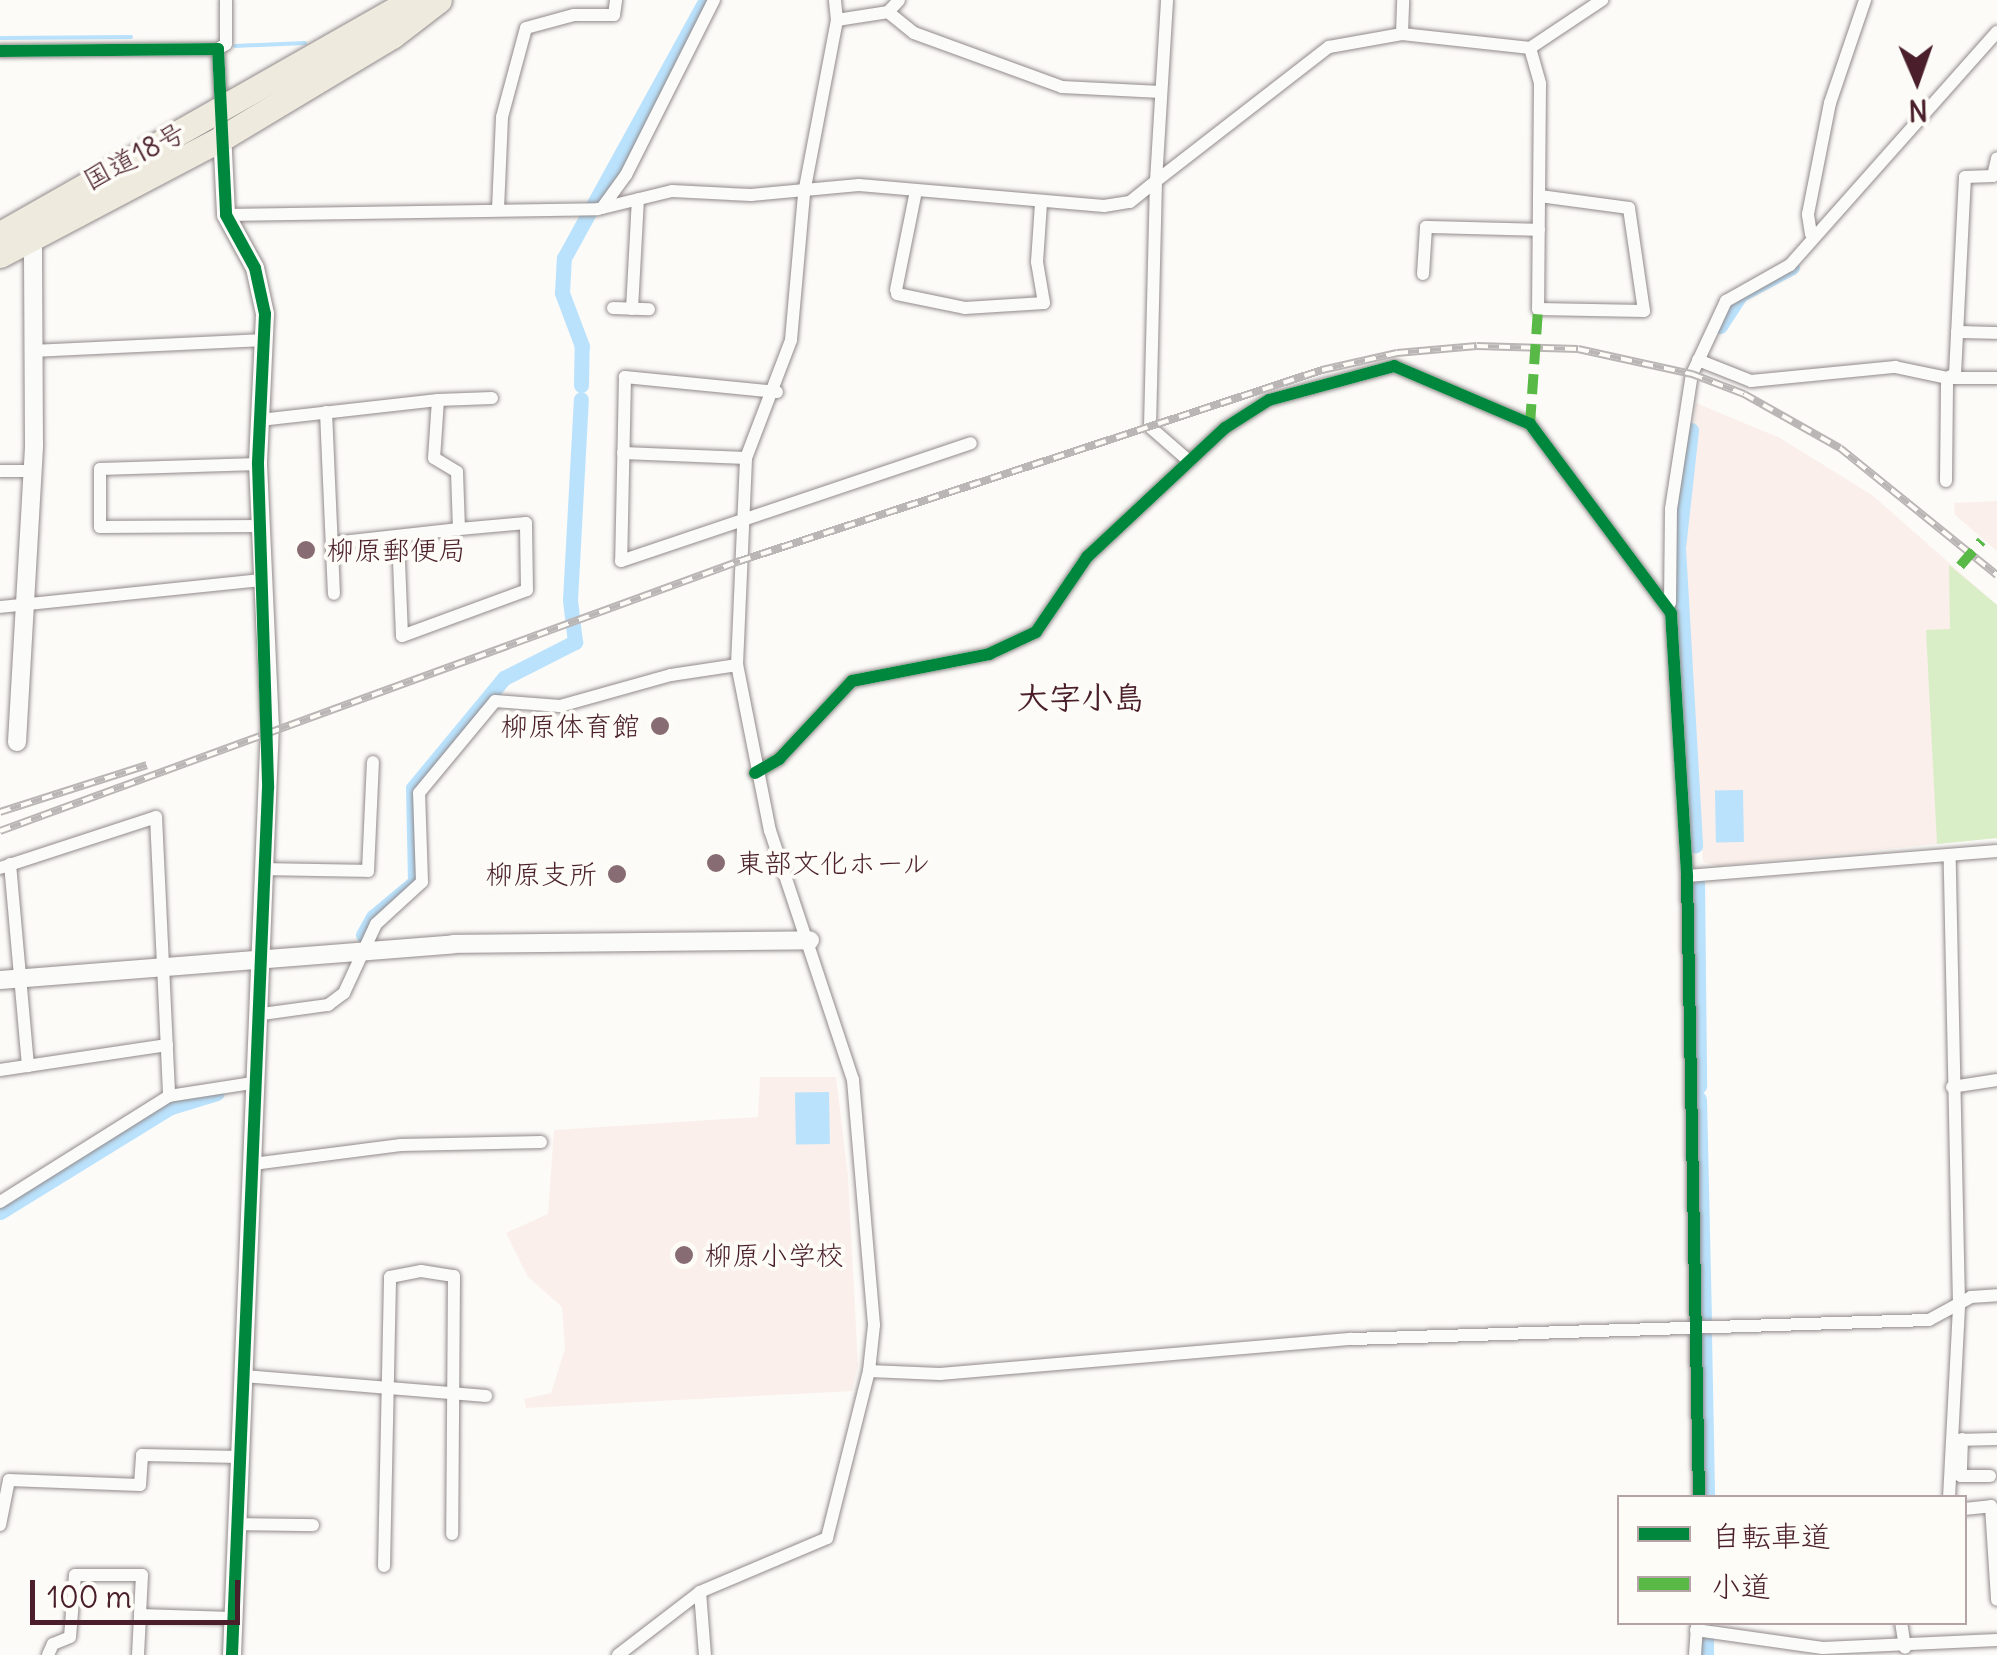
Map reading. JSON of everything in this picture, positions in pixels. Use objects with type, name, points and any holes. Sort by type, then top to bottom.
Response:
[{"type":"highway","name":"国道18号","points":[[221,125],[412,0]]},
{"type":"highway","name":"国道18号","points":[[0,255],[33,227],[221,125],[364,54],[439,0]]},
{"type":"highway","name":"国道18号","points":[[0,234],[33,227]]},
{"type":"street","points":[[0,51],[218,49],[226,44],[226,0]]},
{"type":"street","points":[[498,209],[502,117],[526,28],[574,16],[614,14],[616,0]]},
{"type":"street","points":[[596,209],[626,175],[714,0]]},
{"type":"street","points":[[618,1655],[700,1592],[827,1538],[869,1371],[874,1325],[853,1080],[755,773],[737,665],[746,458],[777,392],[792,340],[804,192],[837,20],[835,0]]},
{"type":"street","points":[[837,20],[888,12],[899,0]]},
{"type":"street","points":[[1167,0],[1156,181],[1150,427],[1189,461]]},
{"type":"street","points":[[1402,34],[1403,0]]},
{"type":"street","points":[[226,215],[596,209],[672,191],[804,192],[859,185],[1041,203],[1130,202],[1329,47],[1402,34],[1530,48],[1602,0]]},
{"type":"street","points":[[1812,234],[1808,214],[1830,104],[1865,0]]},
{"type":"street","points":[[888,12],[914,33],[1062,86],[1161,92]]},
{"type":"street","points":[[1700,1495],[1687,876],[1670,603],[1671,510],[1698,360],[1726,301],[1774,278],[1997,32]]},
{"type":"street","points":[[1530,48],[1540,84],[1538,309],[1644,310],[1628,208],[1540,196]]},
{"type":"street","points":[[218,49],[226,215],[255,268],[264,340],[258,464],[270,725],[262,1014],[232,1655]]},
{"type":"street","points":[[1947,378],[1956,374],[1965,177],[1992,176],[1997,158]]},
{"type":"street","points":[[916,190],[897,292],[965,308],[1044,303],[1037,262],[1041,203]]},
{"type":"street","points":[[632,309],[638,198]]},
{"type":"street","points":[[18,742],[33,470],[33,227]]},
{"type":"street","points":[[1423,274],[1426,228],[1540,230]]},
{"type":"street","points":[[613,308],[649,310]]},
{"type":"street","points":[[1958,332],[1997,333]]},
{"type":"street","points":[[33,351],[264,340]]},
{"type":"street","points":[[1698,360],[1751,381],[1895,368],[1947,378],[1997,378]]},
{"type":"street","points":[[755,773],[779,759],[852,681],[989,654],[1036,632],[1087,558],[1189,461],[1269,400],[1394,366],[1428,375],[1530,424],[1670,603]]},
{"type":"street","points":[[777,392],[625,377],[621,561],[742,516],[971,443]]},
{"type":"street","points":[[1946,481],[1947,378]]},
{"type":"street","points":[[260,420],[438,400],[492,398]]},
{"type":"street","points":[[438,400],[434,458],[457,472],[459,529]]},
{"type":"street","points":[[326,412],[334,594]]},
{"type":"street","points":[[622,452],[746,458]]},
{"type":"street","points":[[258,464],[100,470],[100,527],[260,526]]},
{"type":"street","points":[[0,471],[33,470]]},
{"type":"street","points":[[333,543],[459,529],[526,523],[526,590],[402,636],[398,536]]},
{"type":"street","points":[[0,606],[263,580]]},
{"type":"street","points":[[262,1014],[328,1005],[344,993],[376,924],[422,882],[419,793],[488,706],[495,701],[560,706],[671,674],[737,665]]},
{"type":"street","points":[[265,868],[368,871],[374,762]]},
{"type":"street","points":[[28,1066],[22,977],[5,866],[156,817],[169,1096]]},
{"type":"street","points":[[1687,876],[1997,851]]},
{"type":"street","points":[[1950,857],[1957,983],[1952,1087],[1957,1440],[1961,1476],[1990,1476]]},
{"type":"street","points":[[0,980],[162,962],[367,949],[810,940]]},
{"type":"street","points":[[0,1070],[167,1045]]},
{"type":"street","points":[[1952,1087],[1997,1080]]},
{"type":"street","points":[[0,1202],[169,1096],[258,1082]]},
{"type":"street","points":[[252,1164],[402,1144],[540,1142]]},
{"type":"street","points":[[384,1566],[390,1277],[422,1270],[454,1276],[452,1534]]},
{"type":"street","points":[[869,1371],[940,1374],[1352,1339],[1929,1320],[1958,1304],[1997,1295]]},
{"type":"street","points":[[244,1376],[486,1396]]},
{"type":"street","points":[[1957,1440],[1997,1439]]},
{"type":"street","points":[[1948,1495],[1957,1440]]},
{"type":"street","points":[[0,1525],[9,1480],[140,1485],[142,1455],[239,1457]]},
{"type":"street","points":[[1967,1509],[1994,1506],[1997,1600]]},
{"type":"street","points":[[237,1524],[314,1526]]},
{"type":"street","points":[[48,1655],[52,1644],[70,1637],[75,1575],[142,1575],[138,1655]]},
{"type":"street","points":[[700,1592],[705,1655]]},
{"type":"street","points":[[140,1616],[232,1618]]},
{"type":"street","points":[[1901,1625],[1905,1648]]},
{"type":"street","points":[[1695,1655],[1697,1626],[1774,1648],[1852,1652],[1973,1649],[1997,1640]]},
{"type":"shaded area","points":[[1696,403],[1780,438],[1872,495],[1997,605],[1997,838],[1717,866],[1703,862],[1685,556]]},
{"type":"shaded area","points":[[1997,501],[1997,551],[1955,515],[1954,503]]},
{"type":"shaded area","name":"柳原小学校","points":[[760,1077],[836,1077],[848,1176],[858,1366],[852,1391],[526,1408],[524,1399],[551,1393],[565,1349],[562,1307],[528,1277],[506,1233],[548,1214],[554,1130],[758,1117]]},
{"type":"green space","points":[[1949,565],[1997,605],[1997,838],[1937,844],[1926,630],[1950,629]]},
{"type":"water","points":[[1715,790],[1743,790],[1744,842],[1716,842]]},
{"type":"water","points":[[829,1092],[830,1144],[796,1145],[795,1093]]},
{"type":"waterway","points":[[581,385],[582,346],[562,293],[564,258],[706,0]]},
{"type":"waterway","points":[[0,38],[131,37]]},
{"type":"waterway","points":[[235,46],[305,43]]},
{"type":"waterway","points":[[1720,326],[1740,295],[1792,267]]},
{"type":"waterway","points":[[363,935],[373,917],[415,882],[413,788],[504,678],[575,642],[570,600],[581,399]]},
{"type":"waterway","points":[[1691,430],[1678,548],[1695,846]]},
{"type":"waterway","points":[[1697,880],[1699,1086]]},
{"type":"waterway","points":[[0,1212],[171,1107],[217,1093]]},
{"type":"waterway","points":[[1699,1099],[1704,1324]]},
{"type":"waterway","points":[[1704,1335],[1707,1495]]},
{"type":"waterway","points":[[1706,1638],[1706,1655]]},
{"type":"railway","points":[[0,831],[740,561],[1322,370],[1397,353],[1477,346],[1578,349],[1692,374],[1744,394],[1840,448],[1997,575]]},
{"type":"railway","points":[[0,812],[147,765]]},
{"type":"marked path","points":[[1530,424],[1538,309]]},
{"type":"marked path","points":[[1960,566],[1982,541]]},
{"type":"cycle path","points":[[0,51],[218,49],[226,215],[255,268],[265,314],[258,464],[268,788],[232,1655]]},
{"type":"cycle path","points":[[755,773],[779,759],[852,681],[989,654],[1036,632],[1087,557],[1225,428],[1269,400],[1394,366],[1530,424],[1671,613],[1687,876],[1699,1495]]},
{"type":"place","name":"柳原郵便局","points":[[306,550]]},
{"type":"place","name":"柳原体育館","points":[[660,726]]},
{"type":"place","name":"東部文化ホール","points":[[716,863]]},
{"type":"place","name":"柳原支所","points":[[617,874]]},
{"type":"place","name":"柳原小学校","points":[[684,1255]]},
{"type":"district","name":"大字小島","points":[[1081,698]]}]
